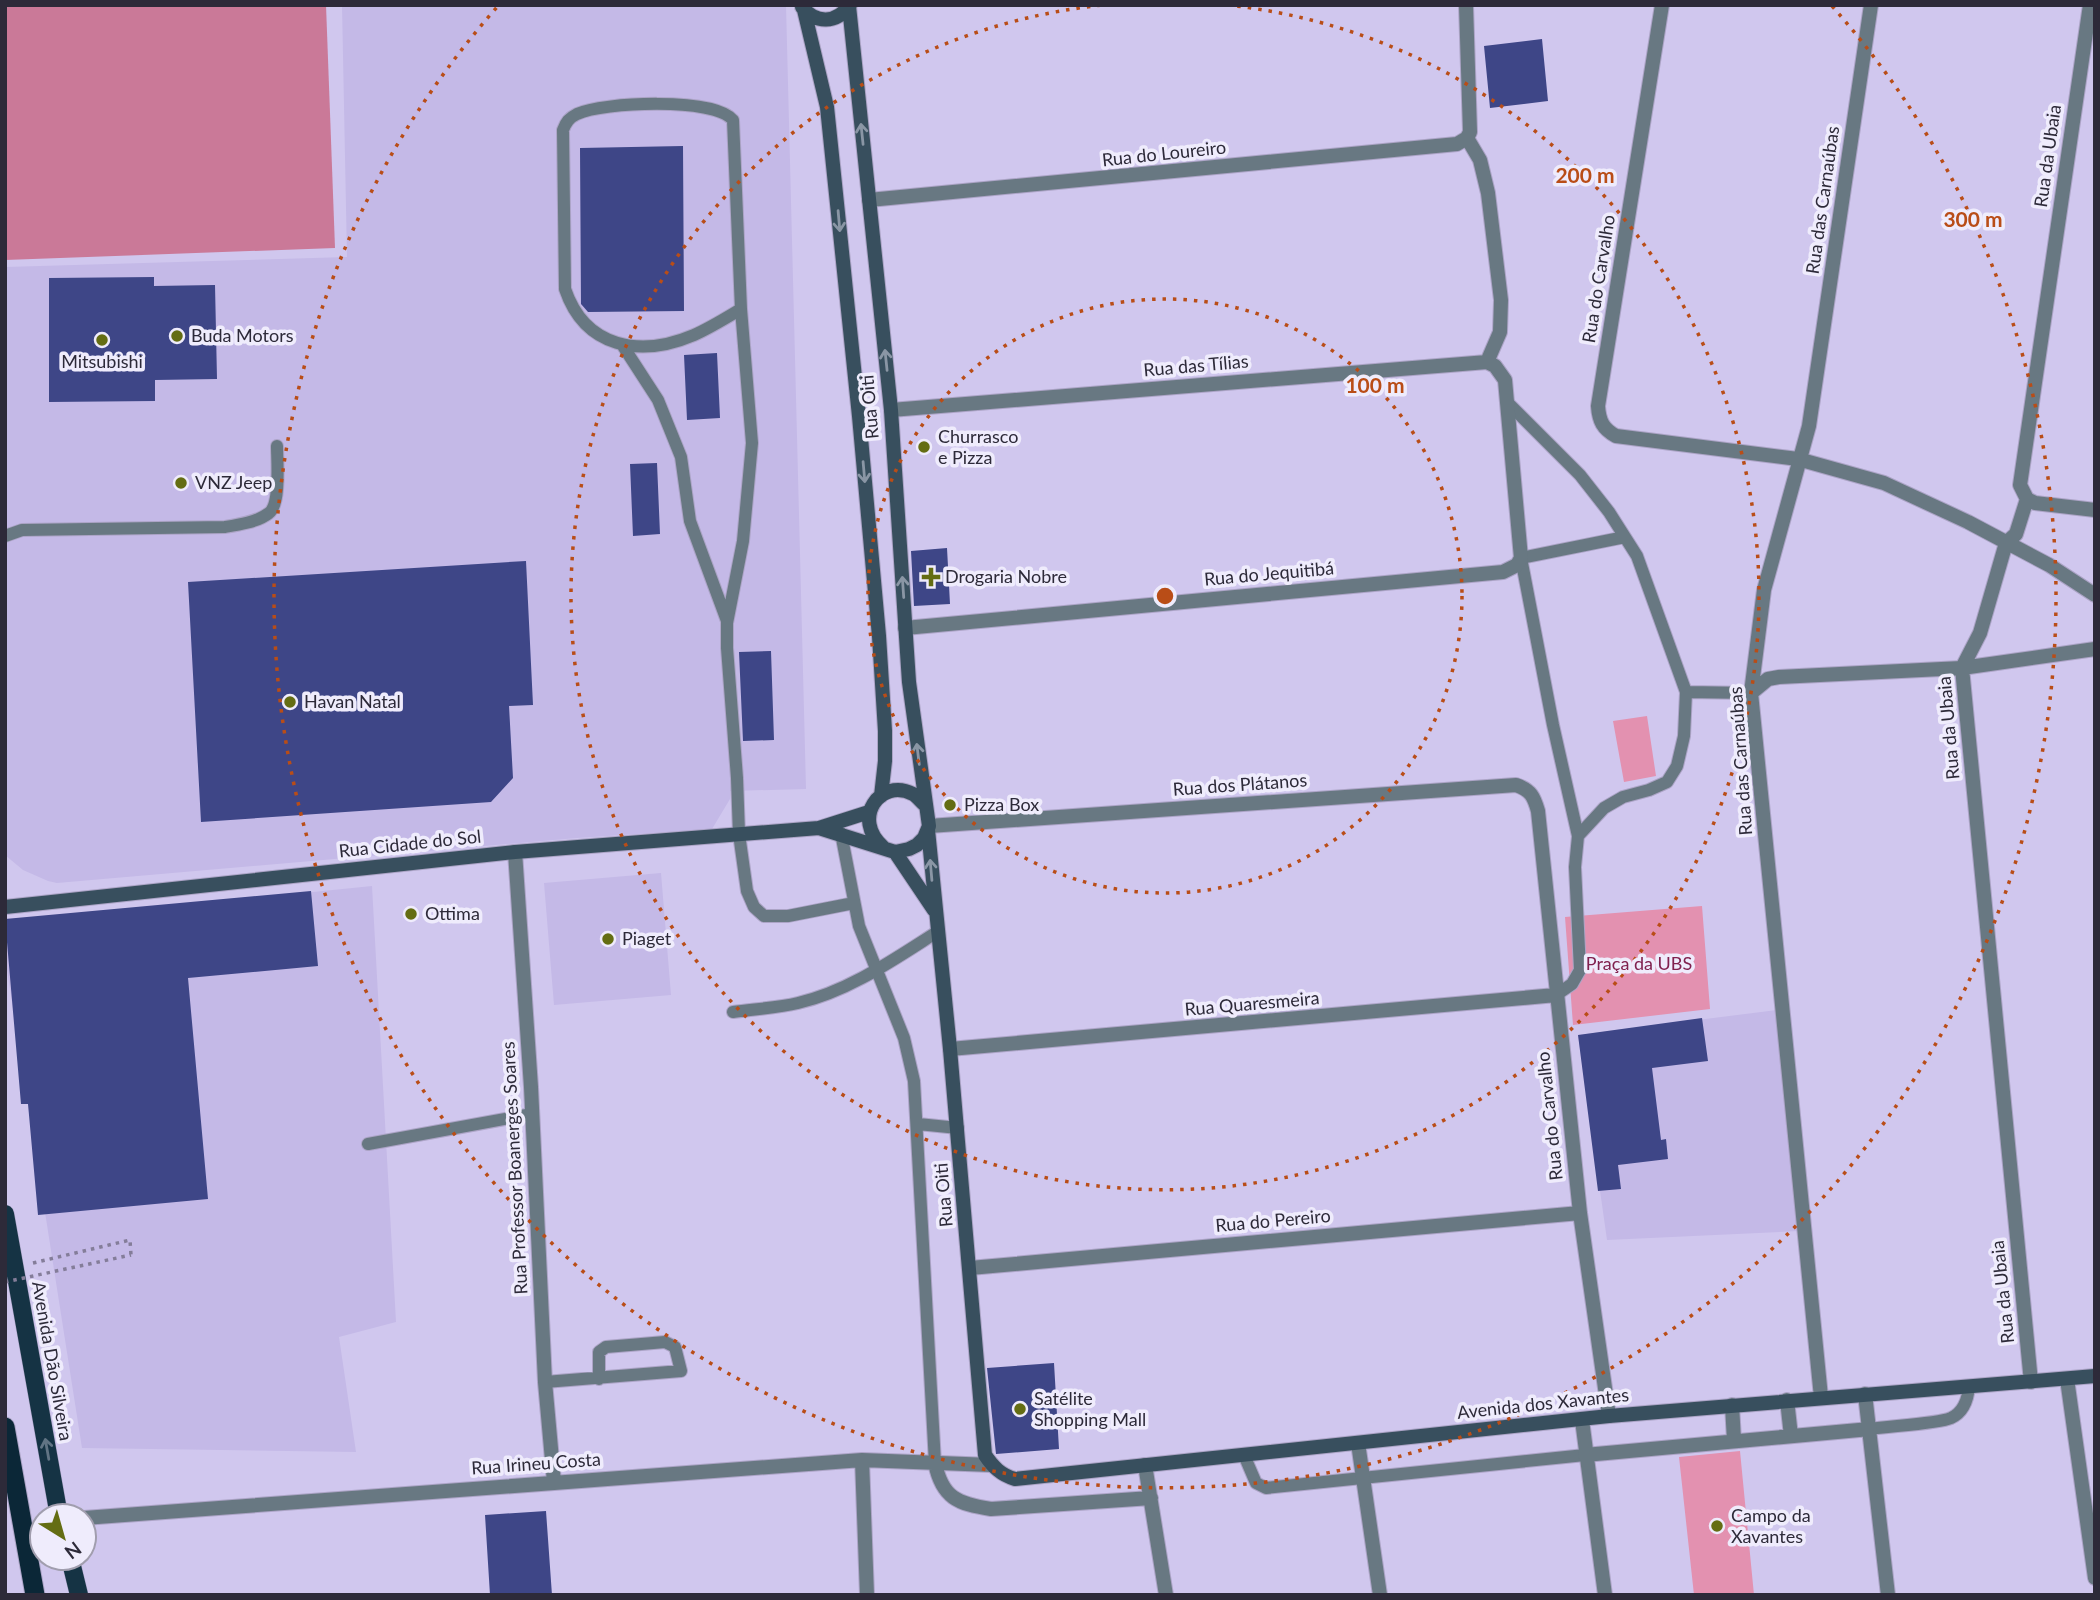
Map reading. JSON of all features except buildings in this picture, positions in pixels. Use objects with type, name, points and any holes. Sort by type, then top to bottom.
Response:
[{"type":"highway","points":[[5,1427],[35,1595]]},
{"type":"main road","points":[[803,7],[814,18],[830,20],[844,13],[850,6]]},
{"type":"main road","name":"Rua Oiti","points":[[850,6],[891,410],[909,682],[925,805]]},
{"type":"main road","name":"Rua Oiti","points":[[803,7],[827,107],[859,416],[885,722],[885,761],[881,796]]},
{"type":"main road","points":[[897,790],[913,793],[925,805],[928,828],[917,845],[909,849],[889,850],[873,839],[868,826],[869,812],[881,796],[897,790]]},
{"type":"main road","name":"Rua Cidade do Sol","points":[[5,907],[515,852],[819,828],[869,812]]},
{"type":"main road","name":"Rua Cidade do Sol","points":[[819,828],[889,850]]},
{"type":"main road","name":"Rua Oiti","points":[[928,828],[985,1455],[995,1468]]},
{"type":"main road","name":"Rua Oiti","points":[[889,850],[934,911]]},
{"type":"main road","name":"Avenida Dão Silveira","points":[[5,1214],[9,1275],[57,1502]]},
{"type":"main road","name":"Avenida dos Xavantes","points":[[995,1468],[1015,1479],[1609,1416],[2095,1376]]},
{"type":"main road","points":[[73,1572],[79,1595]]},
{"type":"street","points":[[1466,5],[1470,132],[1464,140],[1479,160],[1488,193],[1501,300],[1500,332],[1487,362],[1495,366],[1505,380],[1516,564]]},
{"type":"street","name":"Rua do Carvalho","points":[[1662,5],[1598,407],[1599,419],[1608,432],[1616,436],[1798,459]]},
{"type":"street","name":"Rua das Carnaúbas","points":[[1821,1397],[1751,693],[1764,590],[1809,426],[1871,5]]},
{"type":"street","name":"Rua da Ubaia","points":[[2031,1382],[1962,668],[1980,633],[2006,543],[2016,534],[2027,499],[2020,485],[2090,5]]},
{"type":"street","name":"Rua do Loureiro","points":[[869,200],[1457,144],[1464,140]]},
{"type":"street","name":"Rua das Tílias","points":[[891,410],[1487,362]]},
{"type":"street","points":[[1798,459],[1895,487],[2049,565],[2095,594]]},
{"type":"street","points":[[2027,499],[2095,510]]},
{"type":"street","name":"Rua do Jequitibá","points":[[905,628],[1503,572],[1516,564]]},
{"type":"street","points":[[1751,693],[1768,679],[1779,677],[1962,668],[2095,649]]},
{"type":"street","name":"Rua dos Plátanos","points":[[928,828],[1516,785],[1527,789],[1534,796],[1538,811]]},
{"type":"street","name":"Rua do Carvalho","points":[[1538,811],[1580,1213],[1609,1416]]},
{"type":"street","name":"Rua Professor Boanerges Soares","points":[[515,852],[532,1114],[545,1382],[554,1482]]},
{"type":"street","name":"Rua Quaresmeira","points":[[950,1049],[1556,995]]},
{"type":"street","name":"Rua do Pereiro","points":[[970,1268],[1580,1213]]},
{"type":"street","points":[[2067,1379],[2095,1578]]},
{"type":"street","points":[[1866,1394],[1888,1595]]},
{"type":"street","points":[[1787,1400],[1791,1436]]},
{"type":"street","points":[[1732,1405],[1734,1440]]},
{"type":"street","points":[[1582,1420],[1605,1595]]},
{"type":"street","points":[[1585,1455],[1870,1429]]},
{"type":"street","points":[[1357,1443],[1380,1595]]},
{"type":"street","points":[[862,1460],[867,1595]]},
{"type":"street","name":"Rua Irineu Costa","points":[[98,1517],[862,1460],[995,1468]]},
{"type":"street","points":[[935,1463],[939,1482],[946,1493],[968,1505],[991,1509],[1151,1498]]},
{"type":"street","points":[[1145,1465],[1166,1595]]},
{"type":"lane","points":[[741,309],[692,336],[668,343],[623,346],[592,332],[572,309],[565,289],[563,130],[567,121],[586,111],[619,105],[684,105],[724,113],[733,120],[741,309],[752,443],[743,541],[727,623],[739,834],[747,891],[754,906],[764,916],[788,916],[854,903]]},
{"type":"lane","points":[[623,346],[658,400],[681,457],[690,521],[727,623]]},
{"type":"lane","points":[[1507,402],[1580,475],[1609,512],[1637,556],[1686,692],[1684,736],[1677,766],[1667,782],[1623,797],[1604,808],[1578,836]]},
{"type":"lane","points":[[5,536],[22,530],[225,527],[240,524],[269,513],[275,505],[277,446]]},
{"type":"lane","points":[[1556,995],[1572,984],[1580,970],[1575,867],[1578,836],[1516,564],[1625,537]]},
{"type":"lane","points":[[1686,692],[1751,693]]},
{"type":"lane","points":[[841,833],[859,926],[904,1038],[914,1081],[935,1463]]},
{"type":"lane","points":[[733,1012],[797,1004],[826,995],[876,970],[937,932]]},
{"type":"lane","points":[[368,1144],[532,1114]]},
{"type":"lane","points":[[918,1124],[957,1128]]},
{"type":"lane","points":[[545,1382],[599,1379],[681,1371],[675,1347],[665,1342],[606,1347],[599,1352],[599,1379]]},
{"type":"lane","points":[[1870,1429],[1951,1418],[1962,1410],[1968,1398],[1969,1386]]},
{"type":"lane","points":[[1244,1455],[1256,1483],[1266,1488],[1585,1455]]},
{"type":"path","points":[[130,1240],[131,1255],[9,1275],[130,1240]]},
{"type":"shaded area","points":[[5,5],[326,5],[335,248],[5,260]]},
{"type":"shaded area","points":[[342,5],[786,5],[806,789],[730,791],[730,799],[712,829],[577,838],[57,883],[48,881],[23,870],[5,855],[5,267],[347,257]]},
{"type":"shaded area","name":"Piaget","points":[[661,873],[671,995],[554,1005],[544,883]]},
{"type":"shaded area","points":[[372,886],[396,1322],[339,1337],[356,1452],[82,1448],[5,957],[5,923]]},
{"type":"shaded area","points":[[1777,1010],[1799,1231],[1607,1240],[1578,1035]]},
{"type":"green space","points":[[1647,716],[1656,776],[1624,782],[1613,721]]},
{"type":"green space","name":"Praça da UBS","points":[[1702,906],[1710,1009],[1573,1025],[1565,917]]},
{"type":"green space","name":"Campo da Xavantes","points":[[1740,1451],[1754,1595],[1694,1595],[1679,1457]]},
{"type":"place","name":"Buda Motors","points":[[177,336]]},
{"type":"place","name":"Mitsubishi","points":[[102,340]]},
{"type":"place","name":"Churrasco e Pizza","points":[[924,447]]},
{"type":"place","name":"VNZ Jeep","points":[[181,483]]},
{"type":"place","name":"Drogaria Nobre","points":[[931,577]]},
{"type":"place","name":"Havan Natal","points":[[290,702]]},
{"type":"place","name":"Pizza Box","points":[[950,805]]},
{"type":"place","name":"Ottima","points":[[411,914]]},
{"type":"place","name":"Piaget","points":[[608,939]]},
{"type":"place","name":"Satélite Shopping Mall","points":[[1020,1409]]},
{"type":"place","name":"Campo da Xavantes","points":[[1717,1526]]}]
